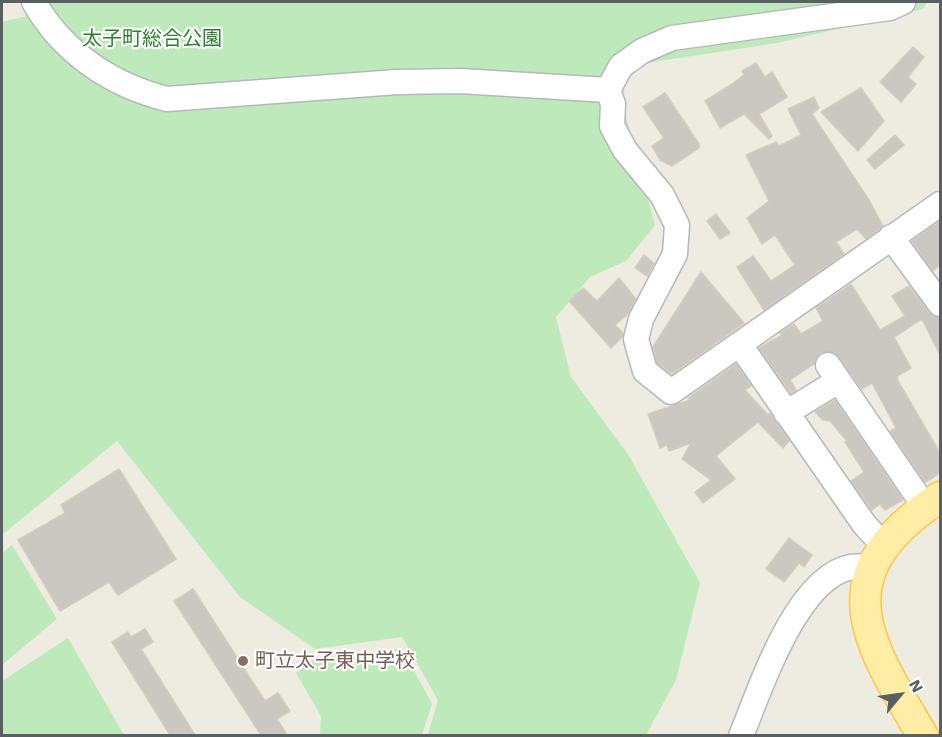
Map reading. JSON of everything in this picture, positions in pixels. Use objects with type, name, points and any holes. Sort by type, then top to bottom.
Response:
[{"type":"main road","points":[[922,735],[885,674],[873,647],[866,615],[866,589],[877,556],[904,523],[933,502]]},
{"type":"street","points":[[34,2],[48,27],[77,55],[121,84],[140,93],[167,99],[398,82],[460,81],[608,90]]},
{"type":"street","points":[[903,2],[890,8],[672,38],[642,51],[621,66],[608,90],[613,104],[612,126],[625,150],[662,195],[677,225],[675,254],[641,319],[636,339],[645,371],[671,392],[940,204]]},
{"type":"street","points":[[891,237],[940,304]]},
{"type":"street","points":[[740,345],[864,524],[877,556],[860,565],[836,571],[814,590],[789,624],[741,735]]},
{"type":"street","points":[[786,413],[833,373],[933,502]]},
{"type":"green space","name":"太子町総合公園","points":[[39,2],[927,2],[923,9],[777,43],[626,66],[623,106],[655,225],[626,261],[590,277],[556,317],[571,377],[629,456],[700,583],[676,680],[646,735],[428,735],[438,700],[402,637],[315,649],[240,597],[117,441],[2,535],[2,22],[40,13]]},
{"type":"green space","points":[[12,545],[57,619],[2,665],[2,553]]},
{"type":"green space","points":[[68,638],[124,735],[2,735],[2,681]]},
{"type":"green space","points":[[402,648],[432,704],[422,735],[320,735],[321,716],[296,673],[314,659]]},
{"type":"building","points":[[913,47],[924,57],[908,77],[916,84],[901,102],[880,82]]},
{"type":"building","points":[[756,63],[765,77],[772,72],[787,97],[759,114],[772,136],[769,139],[744,114],[720,128],[705,101],[732,84],[744,75],[742,71]]},
{"type":"building","points":[[861,88],[884,121],[858,151],[821,112]]},
{"type":"building","points":[[665,93],[699,144],[699,148],[672,166],[660,160],[652,146],[664,138],[643,107]]},
{"type":"building","points":[[814,97],[819,108],[812,114],[869,200],[883,226],[866,239],[857,229],[836,242],[844,254],[764,310],[737,267],[753,256],[771,281],[795,265],[775,235],[762,244],[747,218],[769,201],[746,155],[776,142],[779,146],[801,135],[788,109]]},
{"type":"building","points":[[895,135],[904,145],[875,169],[867,160]]},
{"type":"building","points":[[716,214],[730,233],[720,239],[707,221]]},
{"type":"building","points":[[940,221],[940,265],[933,271],[912,241]]},
{"type":"building","points":[[644,255],[654,263],[647,276],[635,268]]},
{"type":"building","points":[[701,272],[744,323],[672,374],[657,363],[653,347]]},
{"type":"building","points":[[619,278],[636,299],[627,315],[615,325],[623,333],[611,348],[569,301],[583,288],[597,301]]},
{"type":"building","points":[[851,284],[880,330],[905,316],[892,296],[909,286],[929,313],[940,318],[940,355],[922,319],[894,337],[911,368],[897,376],[898,381],[940,453],[940,473],[925,482],[890,431],[896,428],[872,383],[862,389],[835,352],[820,353],[814,364],[790,380],[796,390],[791,393],[759,348],[782,335],[780,333],[794,324],[801,334],[823,321],[816,308]]},
{"type":"building","points":[[736,364],[751,386],[745,390],[768,415],[770,413],[789,441],[783,448],[758,422],[716,456],[735,479],[703,503],[695,492],[711,480],[682,459],[691,443],[669,451],[667,445],[660,448],[648,414],[690,400],[688,398]]},
{"type":"building","points":[[835,400],[903,500],[885,510],[880,504],[872,510],[851,481],[864,472],[845,442],[847,441],[830,421],[823,420],[815,412]]},
{"type":"building","points":[[119,469],[176,559],[118,595],[109,582],[60,611],[18,540],[65,513],[61,505]]},
{"type":"building","points":[[789,538],[812,555],[804,567],[799,563],[784,582],[766,569]]},
{"type":"building","points":[[193,589],[265,701],[278,693],[290,711],[277,719],[287,735],[261,735],[174,601]]},
{"type":"building","points":[[145,629],[153,642],[141,649],[195,735],[170,735],[112,642],[128,632],[131,637]]},
{"type":"place","name":"町立太子東中学校","points":[[243,661]]}]
